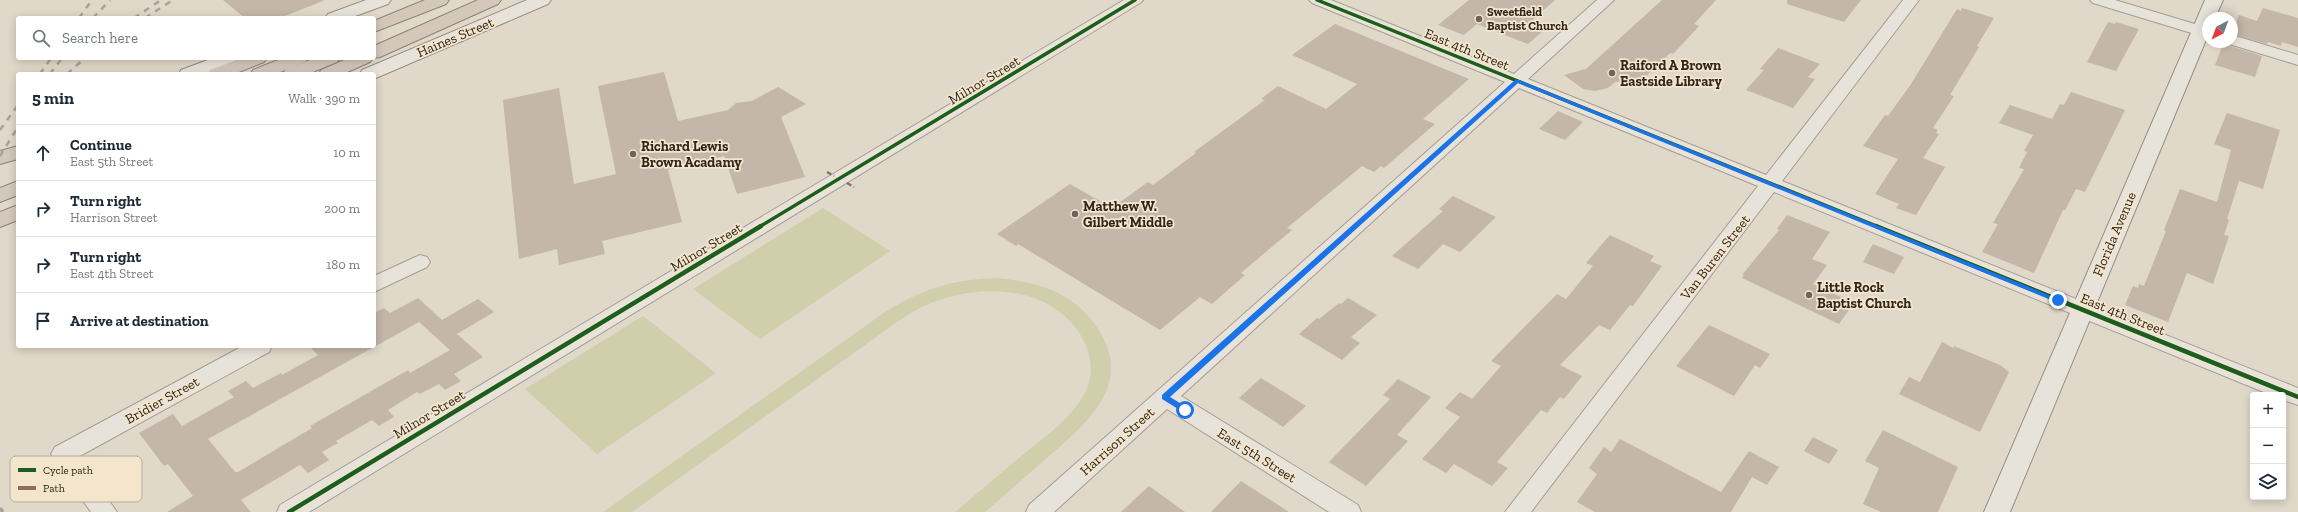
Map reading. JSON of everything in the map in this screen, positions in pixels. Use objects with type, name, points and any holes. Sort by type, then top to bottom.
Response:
[{"type":"highway","points":[[371,16],[416,0]]},
{"type":"highway","points":[[376,26],[440,0]]},
{"type":"highway","points":[[376,39],[472,0]]},
{"type":"highway","points":[[376,52],[492,0]]},
{"type":"highway","points":[[222,72],[253,60]]},
{"type":"highway","points":[[265,72],[294,60]]},
{"type":"highway","points":[[297,72],[326,60]]},
{"type":"highway","points":[[332,72],[360,60]]},
{"type":"highway","points":[[0,158],[16,153]]},
{"type":"highway","points":[[0,181],[16,174]]},
{"type":"highway","points":[[0,195],[16,189]]},
{"type":"highway","points":[[0,220],[16,213]]},
{"type":"street","points":[[339,16],[382,0]]},
{"type":"street","name":"Haines Street","points":[[374,72],[542,0]]},
{"type":"street","name":"Milnor Street","points":[[289,512],[1134,0]]},
{"type":"street","name":"East 4th Street","points":[[1317,0],[2298,397]]},
{"type":"street","name":"Harrison Street","points":[[1038,512],[1606,0]]},
{"type":"street","name":"Van Buren Street","points":[[1517,512],[1771,184],[1911,0]]},
{"type":"street","points":[[2098,0],[2202,31]]},
{"type":"street","name":"Florida Avenue","points":[[2211,12],[2214,0]]},
{"type":"street","name":"Florida Avenue","points":[[1997,512],[2082,310],[2202,39]]},
{"type":"street","points":[[2238,42],[2298,60]]},
{"type":"street","points":[[193,72],[224,60]]},
{"type":"street","points":[[376,284],[420,262]]},
{"type":"street","name":"Bridier Street","points":[[64,456],[63,454],[257,348]]},
{"type":"street","name":"East 5th Street","points":[[1165,397],[1349,512]]},
{"type":"street","name":"Bridier Street","points":[[98,502],[105,512]]},
{"type":"shaded area","points":[[823,208],[890,251],[760,339],[693,289]]},
{"type":"shaded area","points":[[995,278],[1009,279],[1037,285],[1050,289],[1074,302],[1094,323],[1106,344],[1111,363],[1109,381],[1103,398],[1092,414],[1063,444],[985,512],[955,512],[1070,415],[1084,394],[1089,382],[1091,369],[1085,343],[1078,331],[1063,315],[1046,303],[1026,296],[1005,292],[983,291],[961,294],[939,300],[917,310],[897,322],[632,512],[603,512],[885,312],[912,297],[937,287],[964,281]]},
{"type":"shaded area","points":[[643,316],[716,373],[597,454],[525,389]]},
{"type":"building","points":[[223,0],[323,0],[285,16],[243,16]]},
{"type":"building","name":"Sweetfield Baptist Church","points":[[1469,0],[1555,0],[1528,24],[1544,30],[1528,44],[1477,24],[1464,35],[1438,25]]},
{"type":"building","points":[[1662,0],[1716,0],[1694,24],[1699,26],[1673,54],[1670,53],[1637,85],[1626,81],[1615,82],[1608,88],[1595,91],[1583,89],[1564,75],[1586,69]]},
{"type":"building","points":[[1787,0],[1861,0],[1844,22],[1787,4]]},
{"type":"building","points":[[1962,8],[1994,18],[1977,46],[1979,47],[1950,95],[1954,96],[1933,128],[1938,130],[1936,133],[1939,134],[1923,158],[1945,167],[1916,215],[1896,208],[1899,204],[1875,194],[1898,159],[1863,146],[1885,115],[1888,116],[1911,84],[1957,9],[1961,11]]},
{"type":"building","points":[[2263,8],[2298,18],[2298,47],[2282,42],[2281,46],[2268,42],[2267,44],[2238,36],[2239,15],[2257,21]]},
{"type":"building","points":[[2108,22],[2115,24],[2116,22],[2139,29],[2116,71],[2087,62]]},
{"type":"building","points":[[1335,24],[1469,79],[1423,119],[1435,124],[1384,168],[1381,166],[1374,172],[1362,166],[1287,228],[1292,230],[1241,273],[1245,275],[1212,304],[1200,297],[1160,330],[1018,244],[1016,246],[997,234],[1070,184],[1112,208],[1148,182],[1153,185],[1196,153],[1194,152],[1265,100],[1261,99],[1278,86],[1326,109],[1357,84],[1292,55]]},
{"type":"building","points":[[1778,48],[1820,64],[1808,77],[1815,79],[1793,108],[1746,90],[1764,70],[1760,69]]},
{"type":"building","points":[[2222,48],[2237,48],[2262,56],[2255,77],[2215,65]]},
{"type":"building","points":[[664,72],[678,121],[728,110],[736,103],[752,101],[778,87],[806,104],[781,117],[805,177],[737,194],[724,156],[668,170],[682,222],[602,241],[605,254],[559,265],[557,249],[519,259],[503,100],[559,88],[574,184],[616,174],[598,86]]},
{"type":"building","points":[[2071,92],[2125,110],[2085,192],[2076,189],[2065,210],[2063,210],[2034,273],[1982,252],[1998,224],[1993,223],[2024,169],[2019,168],[2027,152],[2024,151],[2033,135],[1999,123],[2010,105],[2052,119],[2060,104],[2064,105]]},
{"type":"building","points":[[1558,111],[1583,122],[1565,140],[1539,129]]},
{"type":"building","points":[[2227,113],[2280,130],[2263,189],[2239,181],[2227,219],[2229,220],[2224,235],[2229,236],[2213,284],[2187,273],[2168,322],[2125,305],[2133,286],[2138,288],[2139,284],[2144,286],[2166,231],[2164,230],[2180,189],[2217,202],[2231,150],[2214,144]]},
{"type":"building","points":[[1453,196],[1496,217],[1460,252],[1443,244],[1418,269],[1392,256],[1443,211],[1439,209]]},
{"type":"building","points":[[1787,215],[1830,232],[1812,259],[1827,265],[1813,284],[1854,303],[1839,324],[1742,278],[1744,275],[1742,275],[1779,230],[1777,229]]},
{"type":"building","points":[[1610,235],[1654,256],[1650,261],[1662,266],[1633,306],[1630,305],[1610,330],[1599,325],[1560,365],[1582,376],[1564,399],[1560,397],[1547,413],[1541,410],[1497,462],[1508,468],[1492,486],[1454,464],[1446,473],[1422,459],[1460,417],[1445,408],[1460,392],[1472,399],[1501,366],[1491,361],[1557,294],[1566,299],[1593,266],[1586,263]]},
{"type":"building","points":[[1873,244],[1904,257],[1894,274],[1863,262]]},
{"type":"building","points":[[418,298],[442,320],[478,299],[494,312],[457,334],[483,357],[454,374],[461,381],[445,390],[439,384],[420,394],[417,392],[388,410],[394,417],[379,426],[372,420],[336,441],[338,443],[322,452],[329,460],[308,473],[300,465],[241,500],[251,512],[167,512],[193,496],[168,464],[164,466],[139,433],[173,414],[182,426],[234,397],[228,391],[246,381],[253,388],[281,373],[282,375],[318,355],[311,348],[372,348],[208,439],[235,472],[238,472],[312,428],[310,426],[408,370],[410,373],[450,350],[419,322],[376,346],[376,312],[384,308],[390,313]]},
{"type":"building","points":[[1348,298],[1377,315],[1351,337],[1360,343],[1342,360],[1299,334],[1317,318],[1319,319],[1339,303],[1341,304]]},
{"type":"building","points":[[1709,325],[1770,354],[1760,368],[1755,365],[1734,396],[1676,366]]},
{"type":"building","points":[[1942,342],[1953,348],[1954,346],[2000,365],[2009,372],[1980,432],[1899,394],[1909,377],[1920,382]]},
{"type":"building","points":[[1261,378],[1306,406],[1283,427],[1239,398]]},
{"type":"building","points":[[1398,379],[1431,397],[1397,435],[1408,441],[1366,486],[1329,462],[1390,399],[1383,395]]},
{"type":"building","points":[[1883,430],[1958,467],[1938,512],[1881,512],[1863,504],[1879,468],[1865,461]]},
{"type":"building","points":[[1813,437],[1838,450],[1829,464],[1804,451]]},
{"type":"building","points":[[1620,439],[1721,492],[1749,451],[1779,467],[1767,485],[1752,477],[1731,512],[1595,512],[1577,502],[1597,474],[1589,468],[1604,447],[1611,452]]},
{"type":"building","points":[[1241,481],[1289,512],[1211,512]]},
{"type":"building","points":[[1149,486],[1185,512],[1121,512]]},
{"type":"railway","points":[[80,16],[92,0]]},
{"type":"railway","points":[[95,16],[110,0]]},
{"type":"railway","points":[[137,16],[161,0]]},
{"type":"railway","points":[[148,16],[173,0]]},
{"type":"railway","points":[[41,72],[50,60]]},
{"type":"railway","points":[[52,72],[60,60]]},
{"type":"railway","points":[[69,72],[83,60]]},
{"type":"railway","points":[[0,130],[16,108]]},
{"type":"railway","points":[[0,156],[16,130]]},
{"type":"railway","points":[[0,508],[3,512]]},
{"type":"marked path","points":[[827,172],[834,176]]},
{"type":"marked path","points":[[847,183],[854,187]]},
{"type":"cycle path","points":[[289,512],[1135,0]]},
{"type":"cycle path","points":[[1317,0],[2298,397]]},
{"type":"place","name":"Sweetfield Baptist Church","points":[[1479,19]]},
{"type":"place","name":"Raiford A Brown Eastside Library","points":[[1612,73]]},
{"type":"place","name":"Richard Lewis Brown Acadamy","points":[[633,154]]},
{"type":"place","name":"Matthew W. Gilbert Middle","points":[[1075,214]]},
{"type":"place","name":"Little Rock Baptist Church","points":[[1809,295]]},
{"type":"route","points":[[1185,410],[1165,397],[1517,81],[2058,300]]}]
